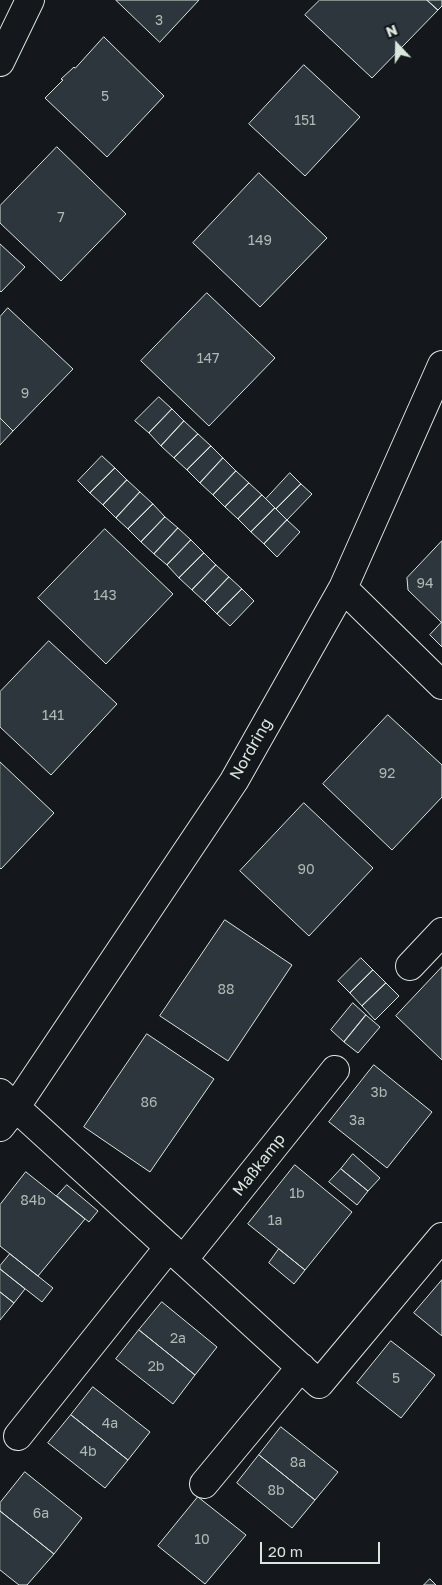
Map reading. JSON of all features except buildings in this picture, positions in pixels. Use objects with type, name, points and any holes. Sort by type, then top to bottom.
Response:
[{"type":"street","points":[[0,62],[30,0]]},
{"type":"street","name":"Nordring","points":[[5,1109],[234,781],[343,588],[442,365]]},
{"type":"street","points":[[343,588],[442,685]]},
{"type":"street","points":[[410,966],[442,932]]},
{"type":"street","name":"Maßkamp","points":[[18,1436],[335,1070]]},
{"type":"street","points":[[5,1109],[176,1254],[319,1384],[442,1237]]},
{"type":"street","points":[[204,1484],[301,1367]]}]
